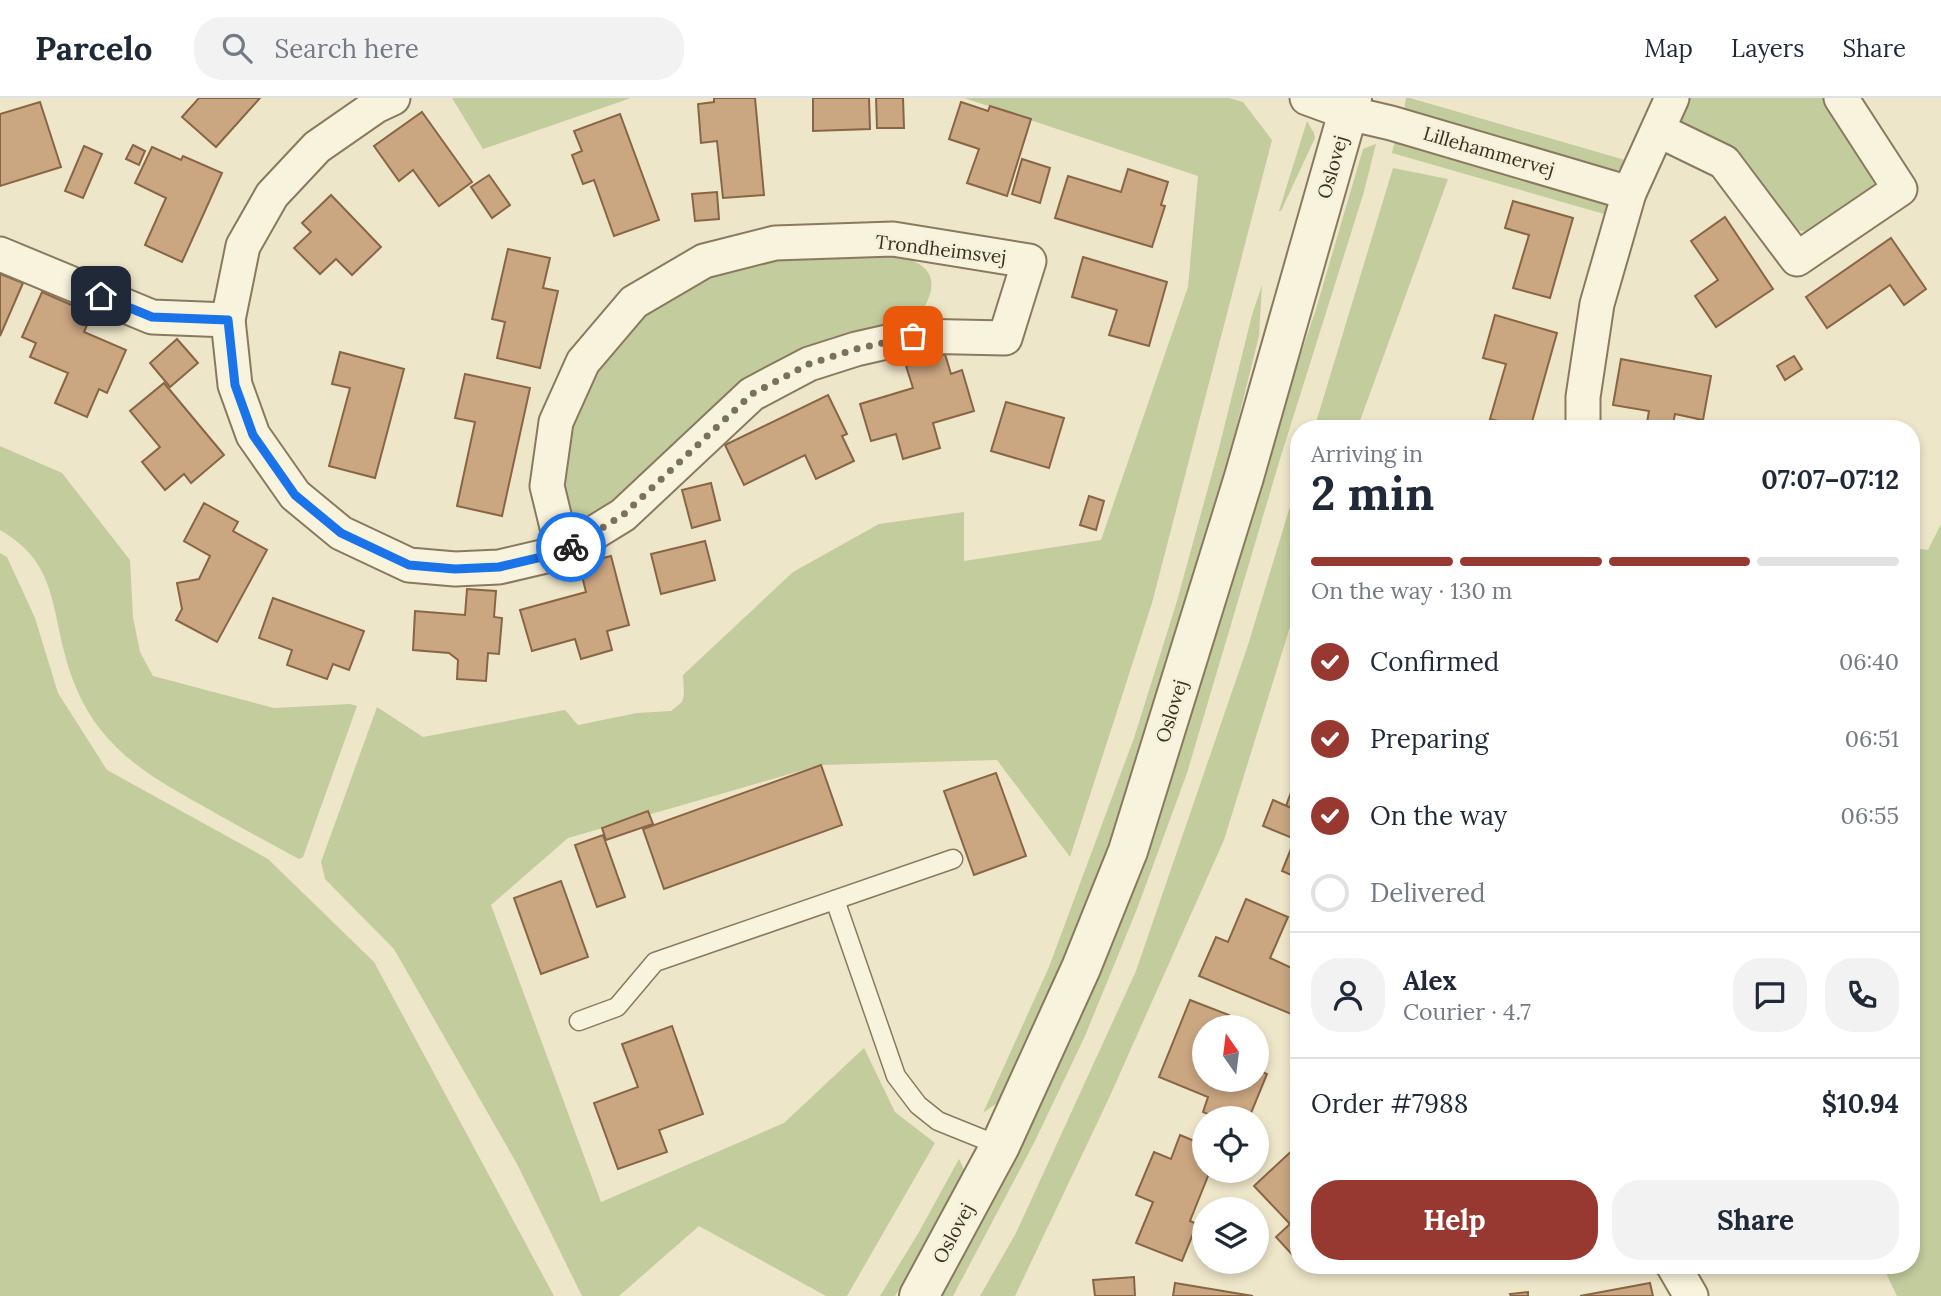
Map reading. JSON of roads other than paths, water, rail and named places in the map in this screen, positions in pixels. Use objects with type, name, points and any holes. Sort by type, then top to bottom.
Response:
[{"type":"street","name":"Trondheimsvej","points":[[393,98],[376,106],[317,147],[272,195],[243,246],[228,320],[235,385],[253,435],[295,495],[341,533],[409,565],[455,569],[499,567],[563,552],[623,515],[752,394],[809,364],[856,349],[913,336],[1005,338],[1029,261],[893,239],[775,243],[704,261],[634,302],[583,362],[556,422],[547,486],[563,552]]},
{"type":"street","points":[[1307,98],[1350,106]]},
{"type":"street","points":[[1583,420],[1583,397],[1597,304],[1629,192],[1672,98]]},
{"type":"street","points":[[1658,130],[1724,162],[1797,259],[1900,190],[1841,98]]},
{"type":"street","name":"Lillehammervej","points":[[1350,106],[1391,123],[1629,192]]},
{"type":"street","name":"Oslovej","points":[[919,1296],[1000,1146],[1081,968],[1128,851],[1244,477],[1350,106]]},
{"type":"street","points":[[0,254],[152,317],[228,320]]},
{"type":"street","points":[[1678,1274],[1691,1296]]},
{"type":"lane","points":[[579,1021],[617,1007],[655,962],[954,859]]},
{"type":"lane","points":[[835,900],[896,1076],[918,1105],[938,1121],[1000,1146]]}]
